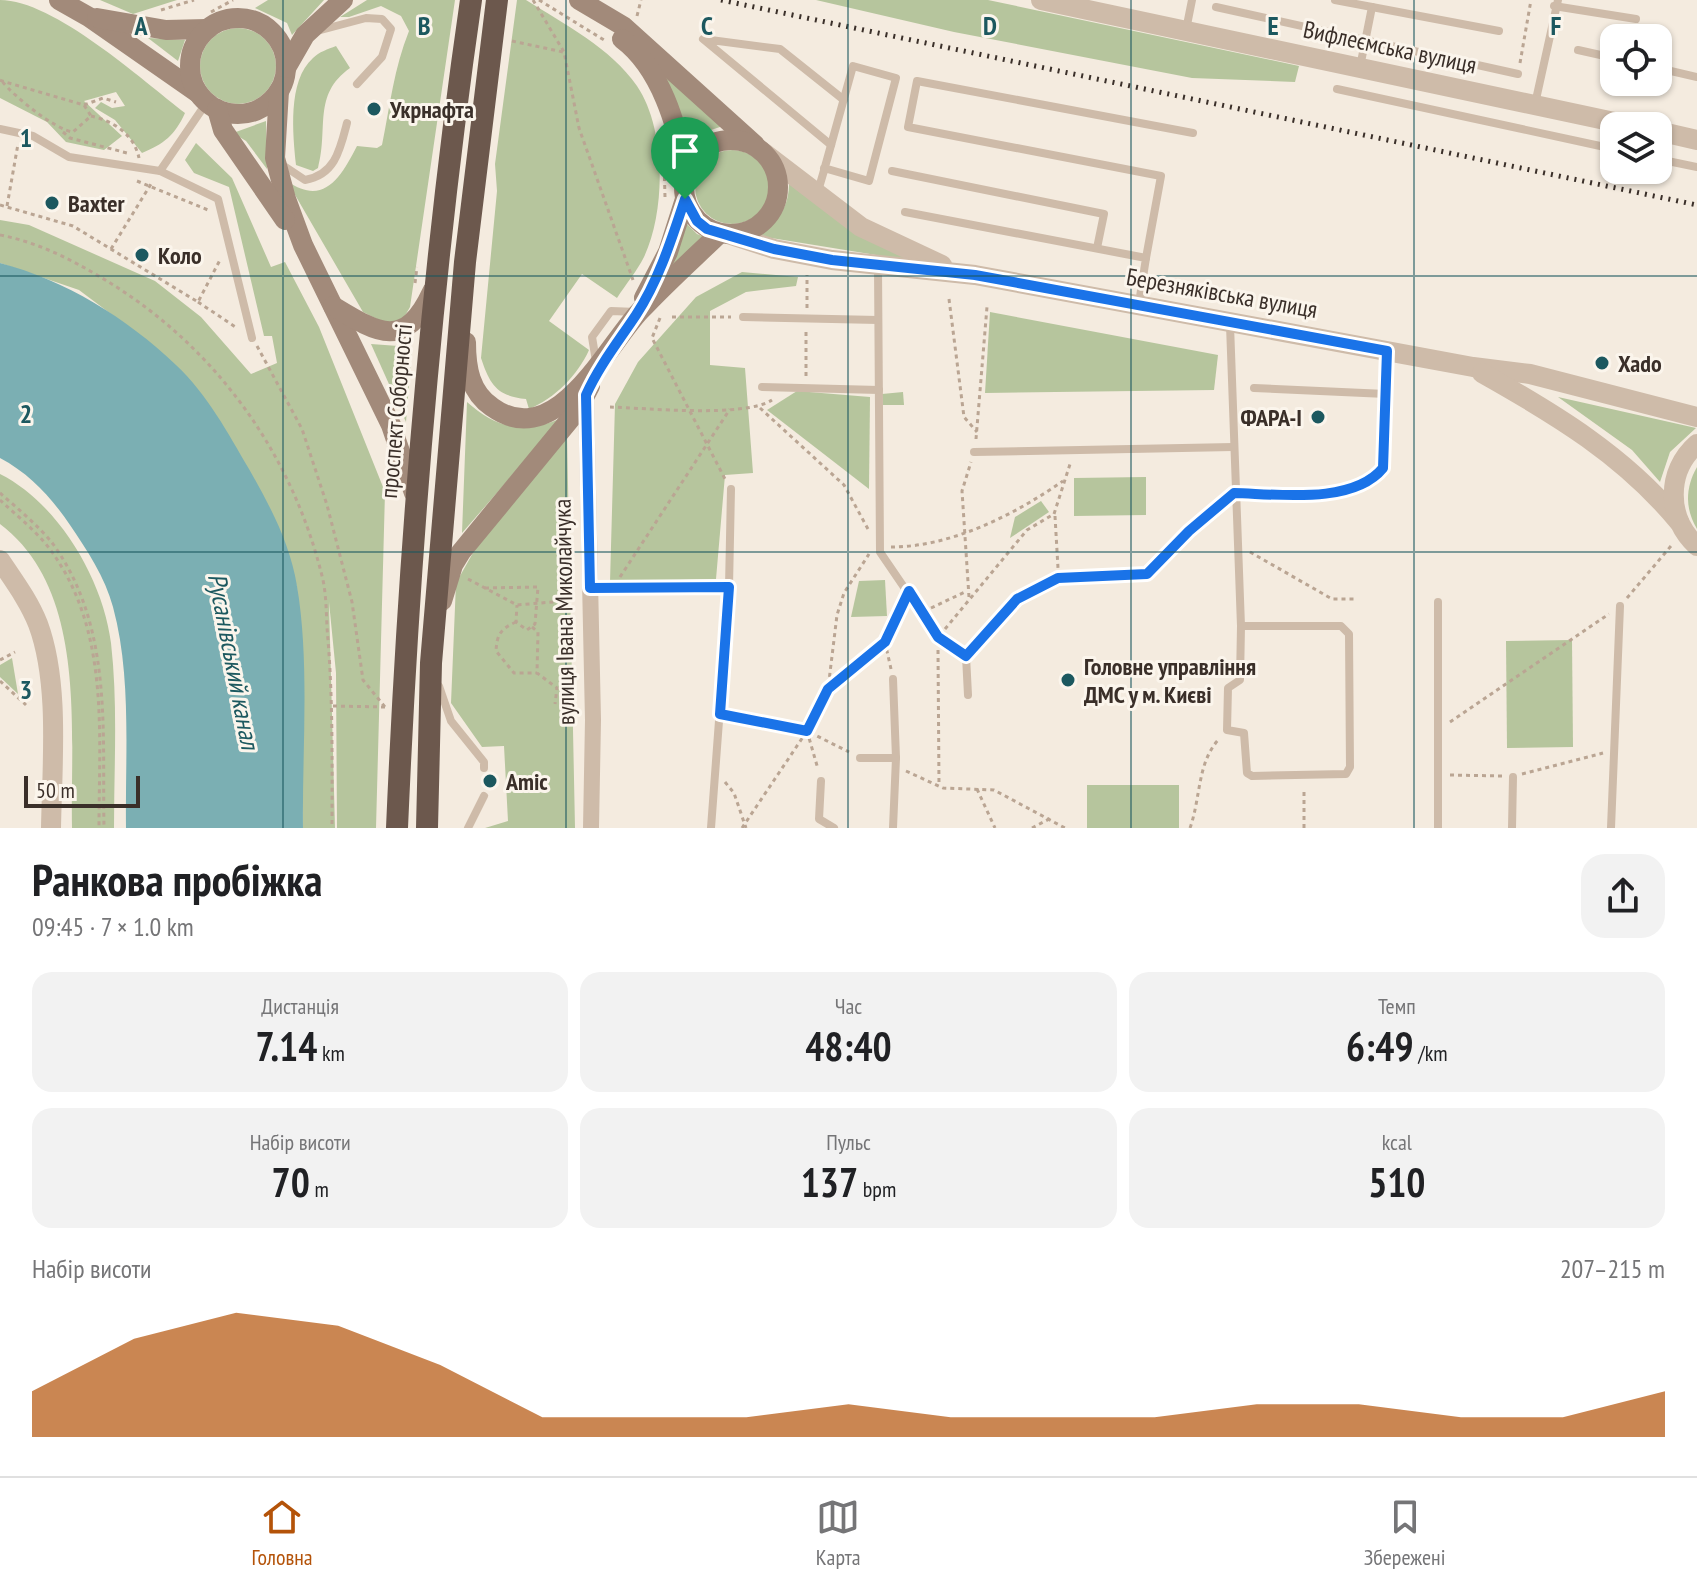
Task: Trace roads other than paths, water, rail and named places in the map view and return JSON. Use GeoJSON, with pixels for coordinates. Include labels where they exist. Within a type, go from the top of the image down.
{"type":"FeatureCollection","features":[{"type":"Feature","properties":{"kind":"highway","name":"проспект Соборності"},"geometry":{"type":"LineString","coordinates":[[397,828],[423,291],[471,0]]}},
{"type":"Feature","properties":{"kind":"highway"},"geometry":{"type":"LineString","coordinates":[[427,828],[431,663],[465,262],[497,0]]}},
{"type":"Feature","properties":{"kind":"main road"},"geometry":{"type":"LineString","coordinates":[[59,0],[89,17],[207,101],[244,113],[269,102],[279,91]]}},
{"type":"Feature","properties":{"kind":"main road"},"geometry":{"type":"LineString","coordinates":[[249,0],[214,25],[192,52],[192,80],[303,245]]}},
{"type":"Feature","properties":{"kind":"main road"},"geometry":{"type":"LineString","coordinates":[[343,0],[305,35],[286,68],[279,91],[275,158],[303,245],[391,425],[414,493]]}},
{"type":"Feature","properties":{"kind":"main road"},"geometry":{"type":"LineString","coordinates":[[561,0],[627,43],[654,77],[676,132],[686,171]]}},
{"type":"Feature","properties":{"kind":"main road"},"geometry":{"type":"LineString","coordinates":[[579,0],[623,26],[674,68],[764,153],[778,180],[772,211],[761,224],[725,234],[697,221],[675,198],[686,171],[705,147],[720,141],[735,140],[764,153]]}},
{"type":"Feature","properties":{"kind":"main road"},"geometry":{"type":"LineString","coordinates":[[89,17],[166,30],[214,25],[237,17],[266,26],[284,52],[286,68]]}},
{"type":"Feature","properties":{"kind":"main road","name":"вулиця Івана Миколайчука"},"geometry":{"type":"LineString","coordinates":[[434,632],[453,565],[586,395],[598,368],[638,312],[668,252],[675,198]]}},
{"type":"Feature","properties":{"kind":"main road","name":"вулиця Івана Миколайчука"},"geometry":{"type":"LineString","coordinates":[[638,312],[725,234]]}},
{"type":"Feature","properties":{"kind":"main road","name":"вулиця Івана Миколайчука"},"geometry":{"type":"LineString","coordinates":[[465,262],[466,361],[473,387],[494,409],[512,416],[531,417],[550,412],[598,368]]}},
{"type":"Feature","properties":{"kind":"main road"},"geometry":{"type":"LineString","coordinates":[[333,306],[364,325],[387,333],[405,331],[423,312],[423,291]]}},
{"type":"Feature","properties":{"kind":"street","name":"Вифлеємська вулиця"},"geometry":{"type":"LineString","coordinates":[[1041,0],[1600,119]]}},
{"type":"Feature","properties":{"kind":"street"},"geometry":{"type":"LineString","coordinates":[[1672,134],[1697,140]]}},
{"type":"Feature","properties":{"kind":"street","name":"Березняківська вулиця"},"geometry":{"type":"LineString","coordinates":[[764,153],[861,227],[961,273]]}},
{"type":"Feature","properties":{"kind":"street","name":"Березняківська вулиця"},"geometry":{"type":"LineString","coordinates":[[725,234],[774,249],[878,266],[961,273],[1473,367],[1530,374],[1697,417]]}},
{"type":"Feature","properties":{"kind":"street","name":"Березняківська вулиця"},"geometry":{"type":"LineString","coordinates":[[1473,367],[1590,438],[1652,491],[1696,545]]}},
{"type":"Feature","properties":{"kind":"street","name":"вулиця Івана Миколайчука"},"geometry":{"type":"LineString","coordinates":[[586,395],[591,828]]}},
{"type":"Feature","properties":{"kind":"street"},"geometry":{"type":"LineString","coordinates":[[1679,522],[1673,496],[1675,475],[1687,453],[1697,444]]}},
{"type":"Feature","properties":{"kind":"street"},"geometry":{"type":"LineString","coordinates":[[0,560],[20,589],[38,626],[46,664],[52,732],[51,828]]}},
{"type":"Feature","properties":{"kind":"lane"},"geometry":{"type":"LineString","coordinates":[[1186,30],[1192,0]]}},
{"type":"Feature","properties":{"kind":"lane"},"geometry":{"type":"LineString","coordinates":[[1335,0],[1499,31]]}},
{"type":"Feature","properties":{"kind":"lane"},"geometry":{"type":"LineString","coordinates":[[1535,105],[1554,2],[1636,19]]}},
{"type":"Feature","properties":{"kind":"lane"},"geometry":{"type":"LineString","coordinates":[[1216,7],[1518,74]]}},
{"type":"Feature","properties":{"kind":"lane"},"geometry":{"type":"LineString","coordinates":[[1360,68],[1372,7]]}},
{"type":"Feature","properties":{"kind":"lane"},"geometry":{"type":"LineString","coordinates":[[305,35],[366,18],[382,19],[391,29],[382,57],[357,84]]}},
{"type":"Feature","properties":{"kind":"lane"},"geometry":{"type":"LineString","coordinates":[[831,145],[703,39],[780,49],[844,100]]}},
{"type":"Feature","properties":{"kind":"lane"},"geometry":{"type":"LineString","coordinates":[[1578,50],[1600,55]]}},
{"type":"Feature","properties":{"kind":"lane"},"geometry":{"type":"LineString","coordinates":[[817,193],[824,168],[844,100],[853,66],[896,78],[869,181],[824,168]]}},
{"type":"Feature","properties":{"kind":"lane"},"geometry":{"type":"LineString","coordinates":[[1672,71],[1697,77]]}},
{"type":"Feature","properties":{"kind":"lane"},"geometry":{"type":"LineString","coordinates":[[1138,304],[1161,176],[908,127],[917,81],[1193,133]]}},
{"type":"Feature","properties":{"kind":"lane"},"geometry":{"type":"LineString","coordinates":[[1337,89],[1600,146]]}},
{"type":"Feature","properties":{"kind":"lane"},"geometry":{"type":"LineString","coordinates":[[160,171],[207,101]]}},
{"type":"Feature","properties":{"kind":"lane"},"geometry":{"type":"LineString","coordinates":[[275,158],[296,177],[305,180],[316,178],[327,172],[335,160],[347,123]]}},
{"type":"Feature","properties":{"kind":"lane"},"geometry":{"type":"LineString","coordinates":[[0,129],[33,136],[69,157],[160,171],[218,199],[252,338]]}},
{"type":"Feature","properties":{"kind":"lane"},"geometry":{"type":"LineString","coordinates":[[1672,162],[1697,167]]}},
{"type":"Feature","properties":{"kind":"lane"},"geometry":{"type":"LineString","coordinates":[[892,171],[1104,214],[1097,248]]}},
{"type":"Feature","properties":{"kind":"lane"},"geometry":{"type":"LineString","coordinates":[[905,212],[1146,258]]}},
{"type":"Feature","properties":{"kind":"lane"},"geometry":{"type":"LineString","coordinates":[[878,266],[880,552],[924,612],[938,637],[966,656],[968,695]]}},
{"type":"Feature","properties":{"kind":"lane"},"geometry":{"type":"LineString","coordinates":[[743,317],[878,320]]}},
{"type":"Feature","properties":{"kind":"lane"},"geometry":{"type":"LineString","coordinates":[[1230,320],[1241,626],[1240,680],[1228,688],[1227,730],[1244,733],[1245,769],[1249,775],[1342,776],[1350,767],[1349,634],[1341,626],[1241,626]]}},
{"type":"Feature","properties":{"kind":"lane"},"geometry":{"type":"LineString","coordinates":[[1058,578],[1147,574],[1189,531],[1234,493],[1332,495],[1378,474],[1385,460],[1387,351]]}},
{"type":"Feature","properties":{"kind":"lane"},"geometry":{"type":"LineString","coordinates":[[762,387],[879,390]]}},
{"type":"Feature","properties":{"kind":"lane"},"geometry":{"type":"LineString","coordinates":[[1254,388],[1386,394]]}},
{"type":"Feature","properties":{"kind":"lane"},"geometry":{"type":"LineString","coordinates":[[974,452],[1233,447]]}},
{"type":"Feature","properties":{"kind":"lane"},"geometry":{"type":"LineString","coordinates":[[711,828],[729,587],[731,489]]}},
{"type":"Feature","properties":{"kind":"lane"},"geometry":{"type":"LineString","coordinates":[[590,588],[615,585],[729,587]]}},
{"type":"Feature","properties":{"kind":"lane"},"geometry":{"type":"LineString","coordinates":[[1438,602],[1438,828]]}},
{"type":"Feature","properties":{"kind":"lane"},"geometry":{"type":"LineString","coordinates":[[1611,828],[1620,606]]}},
{"type":"Feature","properties":{"kind":"lane"},"geometry":{"type":"LineString","coordinates":[[431,663],[451,721],[484,762],[484,768]]}},
{"type":"Feature","properties":{"kind":"lane"},"geometry":{"type":"LineString","coordinates":[[893,679],[896,762],[893,828]]}},
{"type":"Feature","properties":{"kind":"lane"},"geometry":{"type":"LineString","coordinates":[[860,758],[896,762]]}},
{"type":"Feature","properties":{"kind":"lane"},"geometry":{"type":"LineString","coordinates":[[1512,828],[1513,777]]}},
{"type":"Feature","properties":{"kind":"lane"},"geometry":{"type":"LineString","coordinates":[[821,781],[819,819],[834,828]]}},
{"type":"Feature","properties":{"kind":"lane"},"geometry":{"type":"LineString","coordinates":[[468,828],[476,824],[484,796]]}},
{"type":"Feature","properties":{"kind":"water","name":"Русанівський канал"},"geometry":{"type":"Polygon","coordinates":[[[0,263],[71,290],[116,317],[157,348],[187,376],[207,401],[264,497],[290,555],[301,616],[304,676],[303,828],[126,828],[125,689],[119,634],[110,596],[89,554],[55,505],[30,479],[0,458],[0,263]]]}},
{"type":"Feature","properties":{"kind":"railway"},"geometry":{"type":"LineString","coordinates":[[721,0],[1697,205]]}},
{"type":"Feature","properties":{"kind":"place","name":"Укрнафта"},"geometry":{"type":"Point","coordinates":[374,109]}},
{"type":"Feature","properties":{"kind":"place","name":"Baxter"},"geometry":{"type":"Point","coordinates":[52,203]}},
{"type":"Feature","properties":{"kind":"place","name":"Коло"},"geometry":{"type":"Point","coordinates":[142,255]}},
{"type":"Feature","properties":{"kind":"place","name":"Xado"},"geometry":{"type":"Point","coordinates":[1602,363]}},
{"type":"Feature","properties":{"kind":"place","name":"ФАРА-І"},"geometry":{"type":"Point","coordinates":[1318,417]}},
{"type":"Feature","properties":{"kind":"place","name":"Головне управління ДМС у м. Києві"},"geometry":{"type":"Point","coordinates":[1068,680]}},
{"type":"Feature","properties":{"kind":"place","name":"Amic"},"geometry":{"type":"Point","coordinates":[490,781]}}]}
